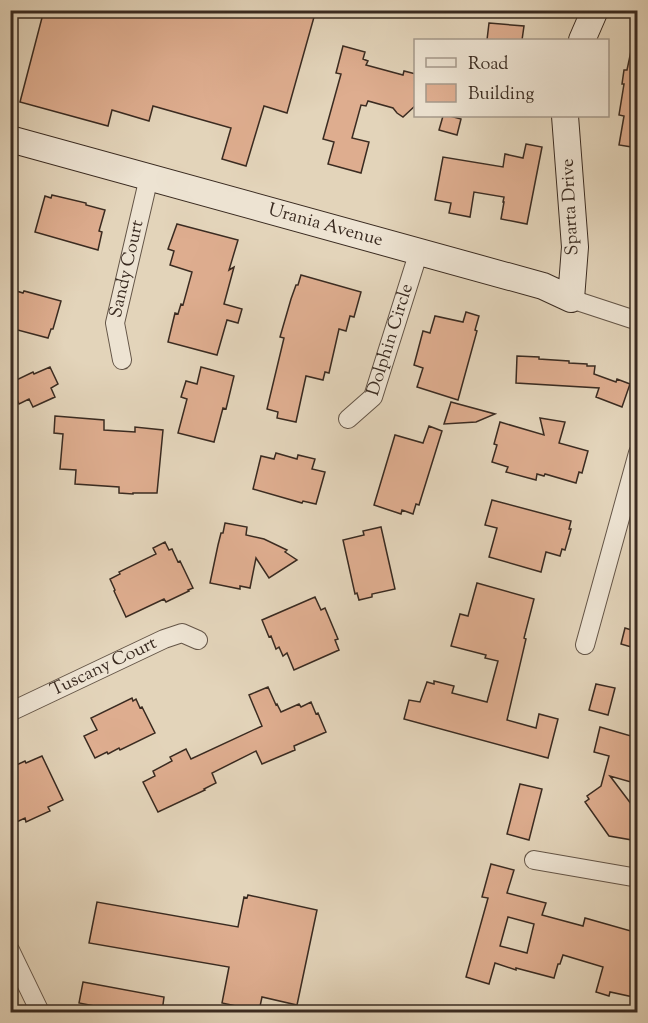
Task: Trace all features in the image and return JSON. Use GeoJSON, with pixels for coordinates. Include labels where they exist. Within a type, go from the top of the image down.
{"type":"FeatureCollection","features":[{"type":"Feature","properties":{"kind":"street"},"geometry":{"type":"LineString","coordinates":[[582,39],[595,10]]}},
{"type":"Feature","properties":{"kind":"street","name":"Sparta Drive"},"geometry":{"type":"LineString","coordinates":[[565,117],[575,247],[571,299]]}},
{"type":"Feature","properties":{"kind":"street","name":"Urania Avenue"},"geometry":{"type":"LineString","coordinates":[[10,139],[543,285],[571,299],[638,321]]}},
{"type":"Feature","properties":{"kind":"street","name":"Sandy Court"},"geometry":{"type":"LineString","coordinates":[[122,360],[115,323],[149,177]]}},
{"type":"Feature","properties":{"kind":"street","name":"Dolphin Circle"},"geometry":{"type":"LineString","coordinates":[[348,419],[373,397],[418,251]]}},
{"type":"Feature","properties":{"kind":"street"},"geometry":{"type":"LineString","coordinates":[[585,645],[638,453]]}},
{"type":"Feature","properties":{"kind":"street","name":"Tuscany Court"},"geometry":{"type":"LineString","coordinates":[[10,712],[164,639],[182,633],[198,640]]}},
{"type":"Feature","properties":{"kind":"street"},"geometry":{"type":"LineString","coordinates":[[534,860],[638,878]]}},
{"type":"Feature","properties":{"kind":"street"},"geometry":{"type":"LineString","coordinates":[[10,950],[40,1012]]}},
{"type":"Feature","properties":{"kind":"building"},"geometry":{"type":"Polygon","coordinates":[[[44,10],[316,10],[287,113],[264,106],[246,166],[222,159],[231,128],[153,106],[149,121],[112,110],[108,126],[20,102],[44,10]]]}},
{"type":"Feature","properties":{"kind":"building"},"geometry":{"type":"Polygon","coordinates":[[[489,23],[524,26],[522,39],[487,39],[489,23]]]}},
{"type":"Feature","properties":{"kind":"building"},"geometry":{"type":"Polygon","coordinates":[[[343,46],[365,52],[363,59],[368,61],[366,65],[403,75],[404,71],[414,74],[414,107],[403,117],[393,108],[368,101],[366,106],[361,105],[352,138],[369,142],[361,173],[328,164],[334,142],[323,139],[341,74],[336,73],[343,46]]]}},
{"type":"Feature","properties":{"kind":"building"},"geometry":{"type":"Polygon","coordinates":[[[631,51],[638,52],[638,148],[619,145],[624,116],[619,115],[624,84],[622,84],[631,51]]]}},
{"type":"Feature","properties":{"kind":"building"},"geometry":{"type":"Polygon","coordinates":[[[443,117],[461,119],[457,135],[439,130],[443,117]]]}},
{"type":"Feature","properties":{"kind":"building"},"geometry":{"type":"Polygon","coordinates":[[[526,144],[542,147],[527,224],[501,219],[504,197],[474,192],[470,217],[449,213],[451,203],[435,200],[443,157],[503,167],[505,154],[523,158],[526,144]]]}},
{"type":"Feature","properties":{"kind":"building"},"geometry":{"type":"Polygon","coordinates":[[[52,195],[105,210],[99,231],[102,232],[98,250],[35,232],[45,196],[51,198],[52,195]]]}},
{"type":"Feature","properties":{"kind":"building"},"geometry":{"type":"Polygon","coordinates":[[[177,224],[238,240],[229,270],[234,267],[224,304],[242,309],[238,323],[227,320],[217,355],[168,342],[175,313],[178,314],[181,304],[183,305],[192,272],[170,265],[174,251],[168,249],[177,224]]]}},
{"type":"Feature","properties":{"kind":"building"},"geometry":{"type":"Polygon","coordinates":[[[301,275],[361,292],[354,317],[350,316],[346,331],[339,329],[329,373],[325,372],[323,380],[306,376],[296,422],[277,418],[278,412],[267,409],[284,338],[280,337],[301,275]]]}},
{"type":"Feature","properties":{"kind":"building"},"geometry":{"type":"Polygon","coordinates":[[[10,289],[61,301],[48,338],[10,328],[10,289]]]}},
{"type":"Feature","properties":{"kind":"building"},"geometry":{"type":"Polygon","coordinates":[[[466,312],[479,316],[458,400],[417,387],[423,368],[414,365],[423,331],[430,333],[435,316],[463,322],[466,312]]]}},
{"type":"Feature","properties":{"kind":"building"},"geometry":{"type":"Polygon","coordinates":[[[517,356],[539,357],[539,359],[595,366],[594,374],[616,382],[617,379],[630,384],[622,407],[596,397],[599,388],[516,383],[517,356]]]}},
{"type":"Feature","properties":{"kind":"building"},"geometry":{"type":"Polygon","coordinates":[[[50,367],[58,384],[51,388],[55,397],[33,407],[29,399],[19,404],[10,383],[50,367]]]}},
{"type":"Feature","properties":{"kind":"building"},"geometry":{"type":"Polygon","coordinates":[[[201,367],[234,376],[226,409],[223,408],[214,442],[178,433],[187,399],[181,397],[186,381],[197,384],[201,367]]]}},
{"type":"Feature","properties":{"kind":"building"},"geometry":{"type":"Polygon","coordinates":[[[451,402],[495,414],[476,422],[444,424],[451,402]]]}},
{"type":"Feature","properties":{"kind":"building"},"geometry":{"type":"Polygon","coordinates":[[[55,416],[104,420],[104,430],[135,432],[135,427],[163,430],[157,493],[119,493],[119,487],[75,484],[76,470],[60,469],[63,434],[54,433],[55,416]]]}},
{"type":"Feature","properties":{"kind":"building"},"geometry":{"type":"Polygon","coordinates":[[[540,418],[565,422],[559,443],[588,451],[582,473],[579,472],[576,483],[545,474],[544,476],[537,474],[536,480],[506,472],[508,467],[492,462],[500,422],[544,435],[540,418]]]}},
{"type":"Feature","properties":{"kind":"building"},"geometry":{"type":"Polygon","coordinates":[[[429,426],[442,431],[419,505],[416,504],[413,514],[402,510],[401,514],[374,505],[395,435],[423,443],[429,426]]]}},
{"type":"Feature","properties":{"kind":"building"},"geometry":{"type":"Polygon","coordinates":[[[276,453],[297,459],[298,455],[315,459],[312,469],[325,472],[316,504],[303,501],[302,503],[253,489],[261,456],[274,459],[276,453]]]}},
{"type":"Feature","properties":{"kind":"building"},"geometry":{"type":"Polygon","coordinates":[[[492,500],[571,521],[565,550],[562,549],[560,556],[546,552],[541,572],[489,557],[497,528],[485,525],[492,500]]]}},
{"type":"Feature","properties":{"kind":"building"},"geometry":{"type":"Polygon","coordinates":[[[225,523],[247,527],[246,535],[264,539],[287,550],[285,552],[297,560],[269,578],[256,558],[250,588],[240,586],[240,589],[210,583],[225,523]]]}},
{"type":"Feature","properties":{"kind":"building"},"geometry":{"type":"Polygon","coordinates":[[[381,527],[395,589],[372,594],[372,597],[359,600],[357,593],[355,594],[343,540],[364,535],[363,531],[381,527]]]}},
{"type":"Feature","properties":{"kind":"building"},"geometry":{"type":"Polygon","coordinates":[[[165,542],[169,550],[172,549],[178,562],[180,561],[193,588],[166,602],[164,599],[126,617],[110,579],[120,574],[119,572],[156,554],[153,548],[165,542]]]}},
{"type":"Feature","properties":{"kind":"building"},"geometry":{"type":"Polygon","coordinates":[[[477,583],[534,599],[507,720],[536,728],[539,714],[558,719],[548,758],[404,719],[409,700],[420,702],[427,682],[434,684],[434,681],[454,686],[452,693],[487,702],[498,661],[485,658],[486,655],[451,646],[460,614],[468,616],[477,583]]]}},
{"type":"Feature","properties":{"kind":"building"},"geometry":{"type":"Polygon","coordinates":[[[315,597],[321,610],[325,608],[338,639],[335,640],[339,650],[294,670],[287,653],[283,656],[279,647],[276,649],[262,620],[315,597]]]}},
{"type":"Feature","properties":{"kind":"building"},"geometry":{"type":"Polygon","coordinates":[[[625,628],[638,632],[638,649],[621,644],[625,628]]]}},
{"type":"Feature","properties":{"kind":"building"},"geometry":{"type":"Polygon","coordinates":[[[596,684],[615,688],[608,715],[589,710],[596,684]]]}},
{"type":"Feature","properties":{"kind":"building"},"geometry":{"type":"Polygon","coordinates":[[[268,687],[281,712],[299,704],[301,707],[311,702],[326,732],[294,746],[295,750],[262,764],[256,751],[212,773],[216,783],[205,790],[158,812],[143,782],[155,776],[153,771],[172,761],[170,757],[186,749],[191,759],[262,726],[249,695],[268,687]]]}},
{"type":"Feature","properties":{"kind":"building"},"geometry":{"type":"Polygon","coordinates":[[[132,698],[133,701],[136,699],[140,708],[142,707],[155,733],[120,750],[119,748],[95,758],[84,736],[97,730],[91,718],[132,698]]]}},
{"type":"Feature","properties":{"kind":"building"},"geometry":{"type":"Polygon","coordinates":[[[600,727],[638,738],[634,761],[638,762],[638,784],[610,776],[638,813],[638,841],[609,836],[585,802],[589,799],[587,796],[601,786],[609,756],[594,752],[600,727]]]}},
{"type":"Feature","properties":{"kind":"building"},"geometry":{"type":"Polygon","coordinates":[[[42,756],[63,800],[48,807],[50,811],[26,822],[25,818],[10,825],[10,768],[42,756]]]}},
{"type":"Feature","properties":{"kind":"building"},"geometry":{"type":"Polygon","coordinates":[[[520,784],[542,789],[529,840],[507,834],[520,784]]]}},
{"type":"Feature","properties":{"kind":"building"},"geometry":{"type":"Polygon","coordinates":[[[491,864],[514,870],[507,893],[546,903],[542,915],[583,926],[585,918],[638,933],[638,998],[610,992],[609,996],[596,992],[603,967],[563,955],[554,978],[495,963],[489,984],[466,977],[488,898],[482,897],[491,864]],[[508,917],[500,946],[527,953],[534,924],[508,917]]]}},
{"type":"Feature","properties":{"kind":"building"},"geometry":{"type":"Polygon","coordinates":[[[248,895],[317,910],[297,1005],[262,997],[259,1011],[222,1003],[229,967],[89,943],[97,902],[238,927],[244,897],[247,898],[248,895]]]}},
{"type":"Feature","properties":{"kind":"building"},"geometry":{"type":"Polygon","coordinates":[[[83,982],[164,997],[162,1012],[116,1012],[95,1009],[95,1006],[79,1003],[83,982]]]}}]}
